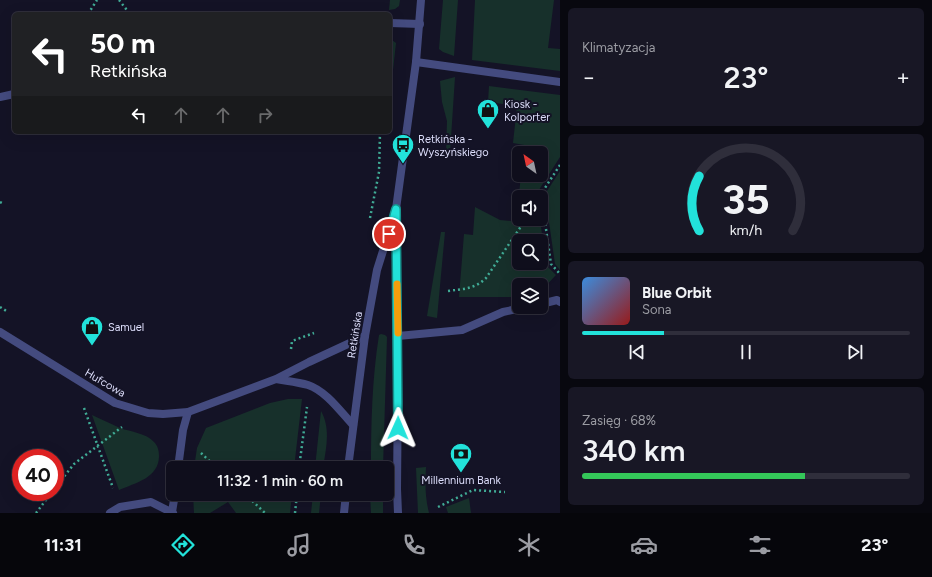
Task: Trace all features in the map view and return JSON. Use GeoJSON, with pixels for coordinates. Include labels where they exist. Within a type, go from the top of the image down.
{"type":"FeatureCollection","features":[{"type":"Feature","properties":{"kind":"street","name":"Retkińska"},"geometry":{"type":"LineString","coordinates":[[398,513],[396,209],[416,62],[421,0]]}},
{"type":"Feature","properties":{"kind":"street"},"geometry":{"type":"LineString","coordinates":[[392,23],[420,24]]}},
{"type":"Feature","properties":{"kind":"street"},"geometry":{"type":"LineString","coordinates":[[416,62],[560,82]]}},
{"type":"Feature","properties":{"kind":"street"},"geometry":{"type":"LineString","coordinates":[[0,97],[12,94]]}},
{"type":"Feature","properties":{"kind":"street","name":"Retkińska"},"geometry":{"type":"LineString","coordinates":[[349,461],[365,336],[377,270],[396,209]]}},
{"type":"Feature","properties":{"kind":"street"},"geometry":{"type":"LineString","coordinates":[[548,302],[557,300],[560,302]]}},
{"type":"Feature","properties":{"kind":"street"},"geometry":{"type":"LineString","coordinates":[[398,336],[462,330],[503,312],[512,310]]}},
{"type":"Feature","properties":{"kind":"street","name":"Hufcowa"},"geometry":{"type":"LineString","coordinates":[[0,332],[114,403],[148,413],[163,414],[188,412],[276,379],[308,362],[365,336]]}},
{"type":"Feature","properties":{"kind":"street"},"geometry":{"type":"LineString","coordinates":[[276,379],[309,386],[322,393],[336,405],[353,425]]}},
{"type":"Feature","properties":{"kind":"street"},"geometry":{"type":"LineString","coordinates":[[179,461],[188,412]]}},
{"type":"Feature","properties":{"kind":"street"},"geometry":{"type":"LineString","coordinates":[[110,513],[120,507],[151,502],[172,513],[174,501]]}},
{"type":"Feature","properties":{"kind":"street"},"geometry":{"type":"LineString","coordinates":[[344,513],[345,501]]}},
{"type":"Feature","properties":{"kind":"path"},"geometry":{"type":"LineString","coordinates":[[89,12],[97,0]]}},
{"type":"Feature","properties":{"kind":"path"},"geometry":{"type":"LineString","coordinates":[[119,0],[128,12]]}},
{"type":"Feature","properties":{"kind":"path"},"geometry":{"type":"LineString","coordinates":[[370,222],[379,172],[380,134]]}},
{"type":"Feature","properties":{"kind":"path"},"geometry":{"type":"LineString","coordinates":[[544,190],[560,165]]}},
{"type":"Feature","properties":{"kind":"path"},"geometry":{"type":"LineString","coordinates":[[448,291],[471,289],[481,283],[521,226]]}},
{"type":"Feature","properties":{"kind":"path"},"geometry":{"type":"LineString","coordinates":[[545,226],[551,264],[560,274]]}},
{"type":"Feature","properties":{"kind":"path"},"geometry":{"type":"LineString","coordinates":[[0,307],[13,315]]}},
{"type":"Feature","properties":{"kind":"path"},"geometry":{"type":"LineString","coordinates":[[290,352],[292,341],[314,333]]}},
{"type":"Feature","properties":{"kind":"path"},"geometry":{"type":"LineString","coordinates":[[300,461],[309,386]]}},
{"type":"Feature","properties":{"kind":"path"},"geometry":{"type":"LineString","coordinates":[[80,404],[84,408],[120,507]]}},
{"type":"Feature","properties":{"kind":"path"},"geometry":{"type":"LineString","coordinates":[[64,477],[74,464],[125,424]]}},
{"type":"Feature","properties":{"kind":"path"},"geometry":{"type":"LineString","coordinates":[[438,507],[473,490],[506,492]]}},
{"type":"Feature","properties":{"kind":"path"},"geometry":{"type":"LineString","coordinates":[[36,513],[45,501]]}},
{"type":"Feature","properties":{"kind":"path"},"geometry":{"type":"LineString","coordinates":[[252,501],[265,513]]}},
{"type":"Feature","properties":{"kind":"path"},"geometry":{"type":"LineString","coordinates":[[295,513],[296,501]]}},
{"type":"Feature","properties":{"kind":"green space"},"geometry":{"type":"Polygon","coordinates":[[[390,0],[400,0],[399,6],[395,9],[389,10],[390,0]]]}},
{"type":"Feature","properties":{"kind":"green space"},"geometry":{"type":"Polygon","coordinates":[[[443,0],[458,0],[454,56],[439,49],[443,0]]]}},
{"type":"Feature","properties":{"kind":"green space"},"geometry":{"type":"Polygon","coordinates":[[[475,0],[554,0],[548,48],[560,49],[560,71],[472,60],[475,0]]]}},
{"type":"Feature","properties":{"kind":"green space"},"geometry":{"type":"Polygon","coordinates":[[[392,40],[396,43],[392,79],[392,40]]]}},
{"type":"Feature","properties":{"kind":"green space"},"geometry":{"type":"Polygon","coordinates":[[[455,77],[450,153],[446,153],[447,121],[442,102],[440,81],[455,77]]]}},
{"type":"Feature","properties":{"kind":"green space"},"geometry":{"type":"Polygon","coordinates":[[[489,86],[560,95],[560,157],[548,176],[548,146],[524,146],[513,143],[517,106],[488,102],[489,86]]]}},
{"type":"Feature","properties":{"kind":"green space"},"geometry":{"type":"Polygon","coordinates":[[[560,171],[560,270],[555,264],[548,215],[548,190],[560,171]]]}},
{"type":"Feature","properties":{"kind":"green space"},"geometry":{"type":"Polygon","coordinates":[[[520,182],[544,182],[539,190],[519,190],[520,182]]]}},
{"type":"Feature","properties":{"kind":"green space"},"geometry":{"type":"Polygon","coordinates":[[[512,203],[512,226],[541,226],[542,234],[512,234],[512,270],[548,270],[548,267],[556,275],[548,284],[548,278],[512,278],[512,297],[459,297],[464,234],[473,235],[475,207],[500,220],[511,221],[512,203]]]}},
{"type":"Feature","properties":{"kind":"green space"},"geometry":{"type":"Polygon","coordinates":[[[441,232],[445,232],[437,318],[427,316],[441,232]]]}},
{"type":"Feature","properties":{"kind":"green space"},"geometry":{"type":"Polygon","coordinates":[[[379,335],[385,335],[387,337],[383,461],[371,461],[373,385],[379,335]]]}},
{"type":"Feature","properties":{"kind":"green space"},"geometry":{"type":"Polygon","coordinates":[[[288,399],[302,399],[295,461],[195,461],[197,448],[206,428],[270,403],[288,399]]]}},
{"type":"Feature","properties":{"kind":"green space"},"geometry":{"type":"Polygon","coordinates":[[[321,411],[326,425],[327,439],[324,461],[316,461],[321,411]]]}},
{"type":"Feature","properties":{"kind":"green space"},"geometry":{"type":"Polygon","coordinates":[[[92,415],[120,428],[143,435],[154,442],[158,449],[159,456],[158,463],[151,475],[139,482],[119,490],[92,415]]]}},
{"type":"Feature","properties":{"kind":"green space"},"geometry":{"type":"Polygon","coordinates":[[[426,467],[425,479],[429,513],[418,513],[416,468],[426,467]]]}},
{"type":"Feature","properties":{"kind":"green space"},"geometry":{"type":"Polygon","coordinates":[[[469,498],[471,513],[448,513],[446,507],[469,498]]]}},
{"type":"Feature","properties":{"kind":"green space"},"geometry":{"type":"Polygon","coordinates":[[[193,501],[291,501],[290,513],[236,513],[228,502],[210,513],[194,513],[193,501]]]}},
{"type":"Feature","properties":{"kind":"green space"},"geometry":{"type":"Polygon","coordinates":[[[312,501],[320,501],[319,513],[311,513],[312,501]]]}},
{"type":"Feature","properties":{"kind":"green space"},"geometry":{"type":"Polygon","coordinates":[[[370,501],[383,501],[383,513],[371,513],[370,501]]]}},
{"type":"Feature","properties":{"kind":"slow traffic"},"geometry":{"type":"LineString","coordinates":[[397,284],[398,333]]}},
{"type":"Feature","properties":{"kind":"place","name":"Kiosk - Kolporter"},"geometry":{"type":"Point","coordinates":[488,130]}},
{"type":"Feature","properties":{"kind":"place","name":"Retkińska - Wyszyńskiego"},"geometry":{"type":"Point","coordinates":[403,164]}},
{"type":"Feature","properties":{"kind":"place","name":"Samuel"},"geometry":{"type":"Point","coordinates":[92,346]}},
{"type":"Feature","properties":{"kind":"place","name":"Millennium Bank"},"geometry":{"type":"Point","coordinates":[461,474]}},
{"type":"Feature","properties":{"kind":"route"},"geometry":{"type":"LineString","coordinates":[[389,234],[396,209],[398,428]]}}]}
